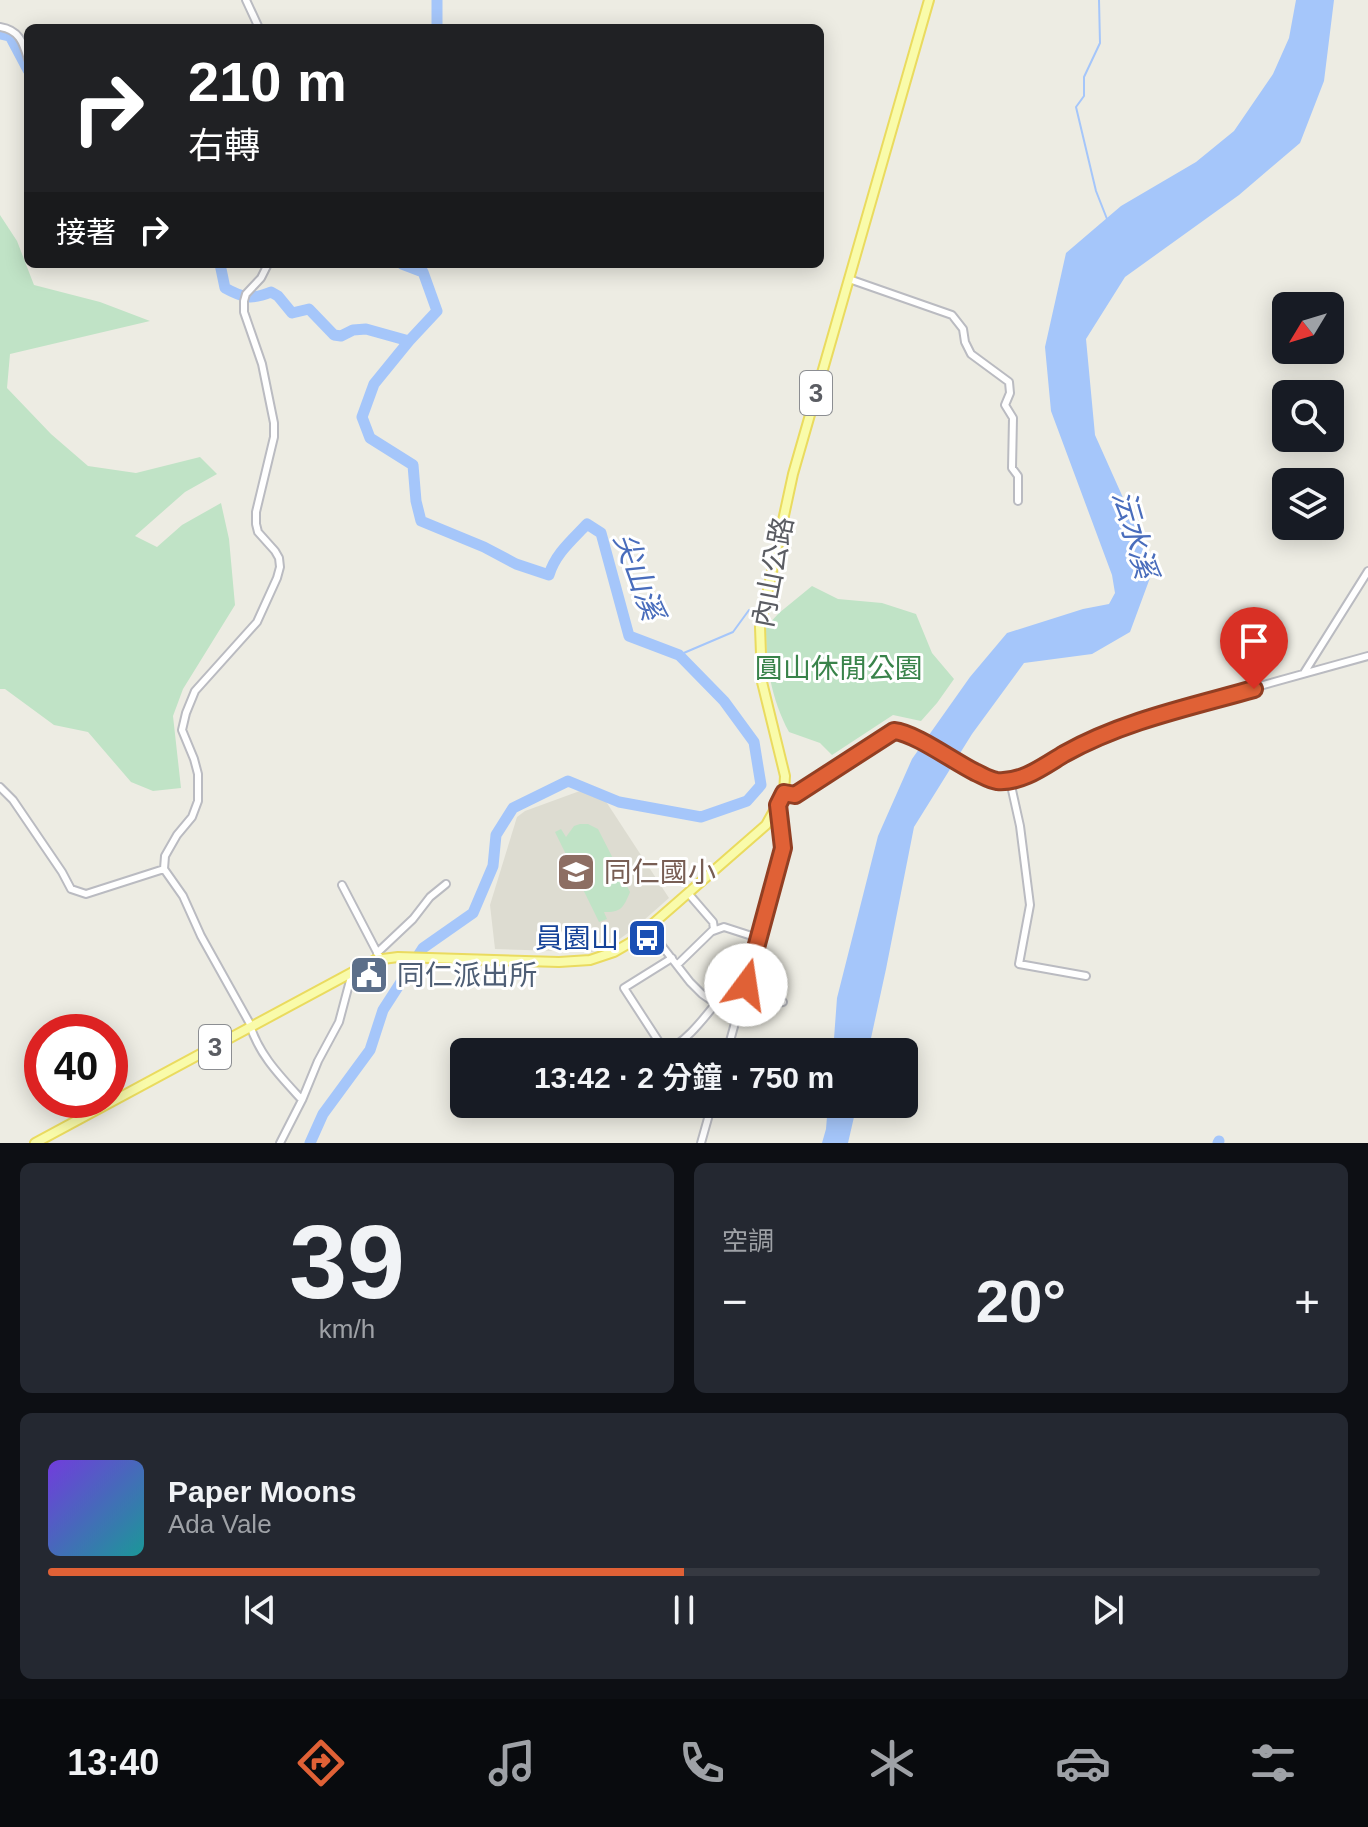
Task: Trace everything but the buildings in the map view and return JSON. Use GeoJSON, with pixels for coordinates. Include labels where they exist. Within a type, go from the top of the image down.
{"type":"FeatureCollection","features":[{"type":"Feature","properties":{"kind":"main road","name":"內山公路"},"geometry":{"type":"LineString","coordinates":[[784,793],[785,776],[762,682],[760,627],[793,474],[929,0]]}},
{"type":"Feature","properties":{"kind":"main road","name":"3"},"geometry":{"type":"LineString","coordinates":[[35,1143],[379,956],[559,962],[590,960],[614,952],[633,941],[766,825],[784,793]]}},
{"type":"Feature","properties":{"kind":"street"},"geometry":{"type":"LineString","coordinates":[[246,0],[257,24]]}},
{"type":"Feature","properties":{"kind":"street"},"geometry":{"type":"LineString","coordinates":[[0,27],[8,28],[24,42]]}},
{"type":"Feature","properties":{"kind":"street"},"geometry":{"type":"LineString","coordinates":[[266,268],[245,297],[244,312],[262,364],[274,423],[274,437],[256,512],[256,524],[263,539],[279,558],[280,567],[257,622],[195,691],[186,713],[182,730],[198,774],[198,801],[192,817],[165,856],[164,869],[183,896],[264,1058],[302,1100]]}},
{"type":"Feature","properties":{"kind":"street"},"geometry":{"type":"LineString","coordinates":[[849,279],[952,315],[963,329],[971,354],[1009,382],[1010,393],[1005,405],[1013,418],[1012,468],[1018,476],[1018,501]]}},
{"type":"Feature","properties":{"kind":"street"},"geometry":{"type":"LineString","coordinates":[[1304,675],[1368,571]]}},
{"type":"Feature","properties":{"kind":"street"},"geometry":{"type":"LineString","coordinates":[[784,793],[795,795],[894,731],[907,734],[993,781],[1010,781],[1027,775],[1082,744],[1166,712],[1368,656]]}},
{"type":"Feature","properties":{"kind":"street"},"geometry":{"type":"LineString","coordinates":[[1010,781],[1020,826],[1030,905],[1019,964],[1086,976]]}},
{"type":"Feature","properties":{"kind":"street"},"geometry":{"type":"LineString","coordinates":[[0,787],[13,800],[71,889],[86,894],[164,869]]}},
{"type":"Feature","properties":{"kind":"street"},"geometry":{"type":"LineString","coordinates":[[731,1038],[783,848],[778,805]]}},
{"type":"Feature","properties":{"kind":"street"},"geometry":{"type":"LineString","coordinates":[[342,885],[379,956],[430,897],[446,884]]}},
{"type":"Feature","properties":{"kind":"street"},"geometry":{"type":"LineString","coordinates":[[688,893],[713,922],[713,931]]}},
{"type":"Feature","properties":{"kind":"street"},"geometry":{"type":"LineString","coordinates":[[717,1002],[700,1023],[672,1048],[665,1050],[624,988],[674,962],[713,931],[724,927],[758,938]]}},
{"type":"Feature","properties":{"kind":"street"},"geometry":{"type":"LineString","coordinates":[[648,928],[702,994],[740,1009],[783,1002]]}},
{"type":"Feature","properties":{"kind":"street"},"geometry":{"type":"LineString","coordinates":[[280,1143],[339,1022],[352,973]]}},
{"type":"Feature","properties":{"kind":"street"},"geometry":{"type":"LineString","coordinates":[[701,1143],[708,1118]]}},
{"type":"Feature","properties":{"kind":"shaded area","name":"同仁國小"},"geometry":{"type":"Polygon","coordinates":[[[588,788],[605,800],[669,898],[614,943],[592,952],[495,949],[490,905],[517,817],[525,811],[588,788]]]}},
{"type":"Feature","properties":{"kind":"green space"},"geometry":{"type":"Polygon","coordinates":[[[0,215],[17,241],[24,268],[27,268],[34,285],[100,302],[150,321],[10,354],[7,388],[51,434],[88,466],[136,473],[200,457],[217,474],[185,492],[135,536],[157,547],[182,525],[221,503],[229,539],[235,605],[183,689],[173,716],[181,788],[153,791],[131,782],[88,732],[54,725],[5,689],[0,689],[0,215]]]}},
{"type":"Feature","properties":{"kind":"green space","name":"圓山休閒公園"},"geometry":{"type":"Polygon","coordinates":[[[812,586],[838,599],[882,603],[916,614],[932,653],[954,679],[921,721],[893,715],[832,755],[820,743],[789,732],[771,681],[766,627],[812,586]]]}},
{"type":"Feature","properties":{"kind":"green space"},"geometry":{"type":"Polygon","coordinates":[[[580,824],[598,829],[630,892],[622,908],[604,912],[607,919],[599,922],[555,832],[561,829],[566,837],[574,826],[580,824]]]}},
{"type":"Feature","properties":{"kind":"water","name":"沄水溪"},"geometry":{"type":"Polygon","coordinates":[[[1296,0],[1334,0],[1324,81],[1300,143],[1239,195],[1125,277],[1086,339],[1095,435],[1154,567],[1130,632],[1092,654],[1024,663],[972,734],[914,827],[871,1038],[834,1038],[837,998],[878,836],[912,759],[970,677],[1007,633],[1109,604],[1115,593],[1112,575],[1051,411],[1045,347],[1066,253],[1121,206],[1196,162],[1234,131],[1273,74],[1289,38],[1296,0]]]}},
{"type":"Feature","properties":{"kind":"water"},"geometry":{"type":"Polygon","coordinates":[[[827,1118],[854,1118],[848,1143],[822,1143],[827,1118]]]}},
{"type":"Feature","properties":{"kind":"waterway","name":"尖山溪"},"geometry":{"type":"LineString","coordinates":[[437,0],[437,24]]}},
{"type":"Feature","properties":{"kind":"waterway"},"geometry":{"type":"LineString","coordinates":[[1099,0],[1100,43],[1084,77],[1084,96],[1076,107],[1096,191],[1107,219]]}},
{"type":"Feature","properties":{"kind":"waterway"},"geometry":{"type":"LineString","coordinates":[[0,34],[10,36],[24,62]]}},
{"type":"Feature","properties":{"kind":"waterway"},"geometry":{"type":"LineString","coordinates":[[221,268],[225,288],[248,297],[271,292],[292,313],[309,309],[334,335],[366,329],[409,341]]}},
{"type":"Feature","properties":{"kind":"waterway","name":"尖山溪"},"geometry":{"type":"LineString","coordinates":[[310,1143],[323,1114],[370,1050],[383,1010],[423,948],[473,913],[493,866],[496,835],[513,808],[568,781],[619,802],[701,817],[747,801],[761,785],[754,742],[724,701],[679,655],[629,636],[601,533],[587,524],[560,554],[549,575],[516,564],[421,521],[413,465],[370,438],[362,417],[374,384],[437,311],[423,272],[412,268]]}},
{"type":"Feature","properties":{"kind":"waterway"},"geometry":{"type":"LineString","coordinates":[[679,655],[733,632],[749,610]]}},
{"type":"Feature","properties":{"kind":"place","name":"同仁國小"},"geometry":{"type":"Point","coordinates":[576,872]}},
{"type":"Feature","properties":{"kind":"place","name":"員園山"},"geometry":{"type":"Point","coordinates":[647,938]}},
{"type":"Feature","properties":{"kind":"place","name":"同仁派出所"},"geometry":{"type":"Point","coordinates":[369,975]}},
{"type":"Feature","properties":{"kind":"route"},"geometry":{"type":"LineString","coordinates":[[746,985],[783,848],[778,805],[784,793],[795,795],[894,731],[907,734],[993,781],[1010,781],[1027,775],[1082,744],[1166,712],[1254,689]]}}]}
